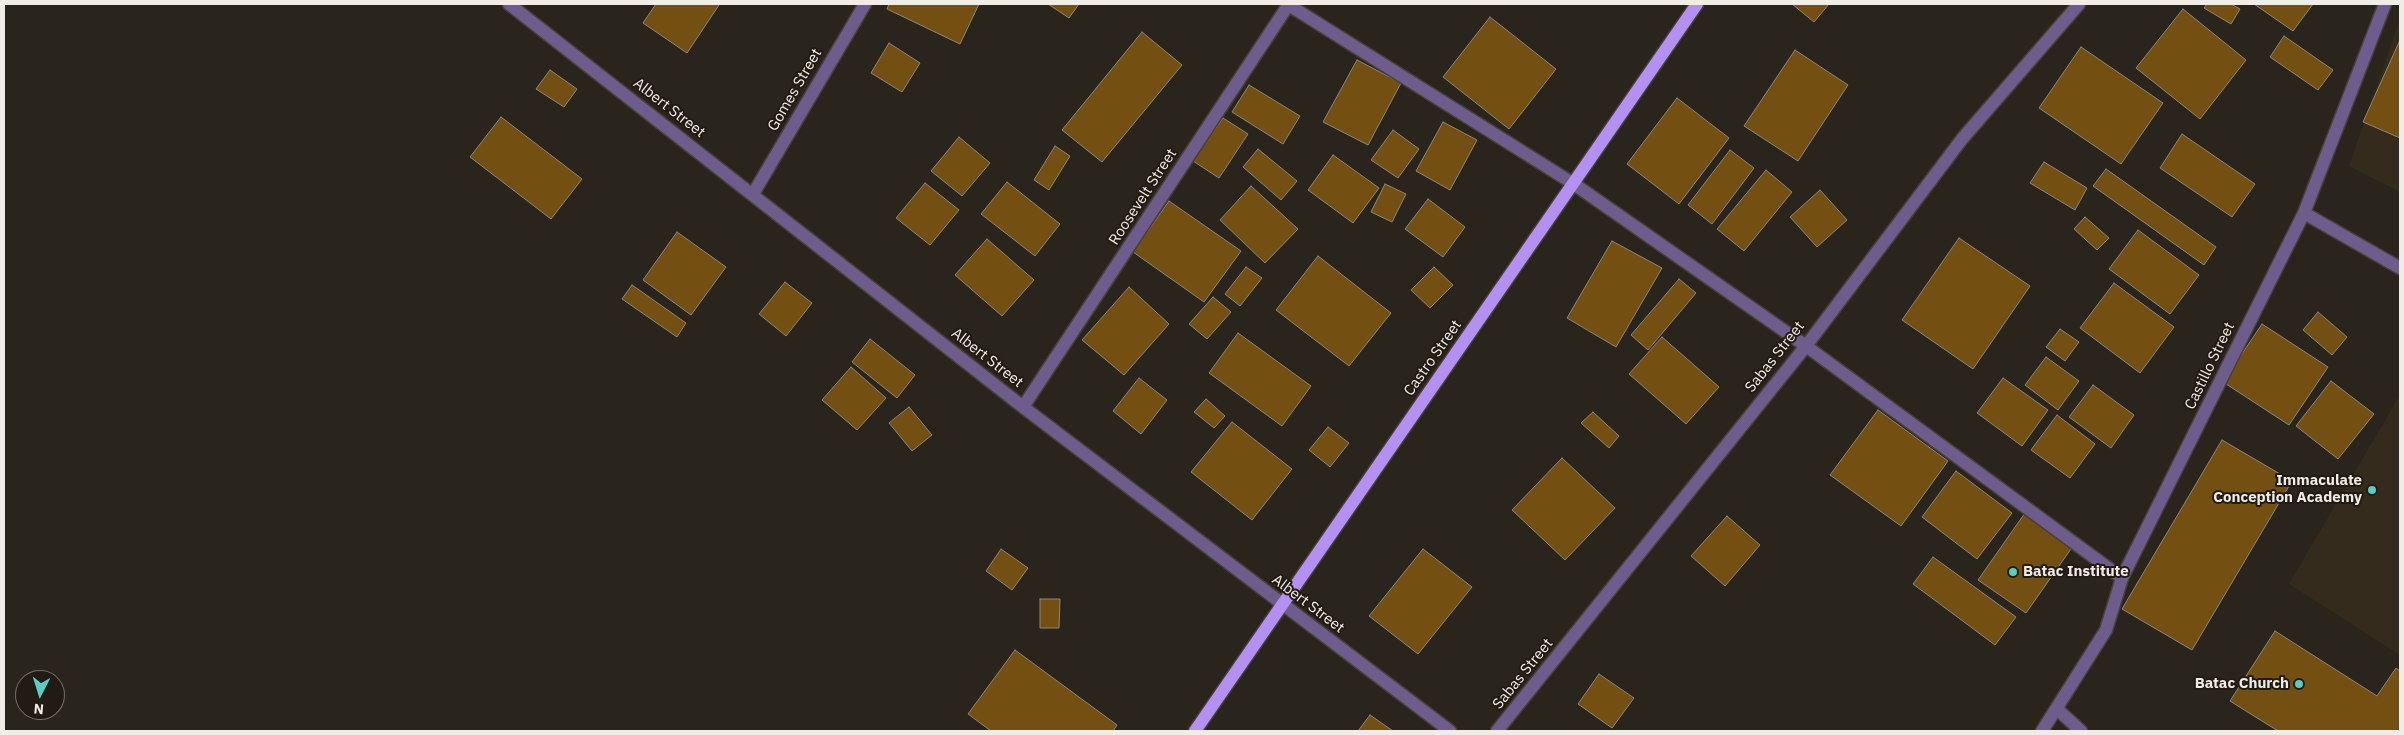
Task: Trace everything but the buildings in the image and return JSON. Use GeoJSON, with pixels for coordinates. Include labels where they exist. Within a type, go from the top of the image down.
{"type":"FeatureCollection","features":[{"type":"Feature","properties":{"kind":"main road","name":"Castro Street"},"geometry":{"type":"LineString","coordinates":[[1195,731],[1698,4]]}},
{"type":"Feature","properties":{"kind":"street","name":"Albert Street"},"geometry":{"type":"LineString","coordinates":[[509,4],[1023,407],[1450,731]]}},
{"type":"Feature","properties":{"kind":"street","name":"Gomes Street"},"geometry":{"type":"LineString","coordinates":[[753,194],[865,4]]}},
{"type":"Feature","properties":{"kind":"street"},"geometry":{"type":"LineString","coordinates":[[1288,4],[1574,184],[1806,346],[2122,578]]}},
{"type":"Feature","properties":{"kind":"street","name":"Roosevelt Street"},"geometry":{"type":"LineString","coordinates":[[1023,407],[1288,4]]}},
{"type":"Feature","properties":{"kind":"street","name":"Sabas Street"},"geometry":{"type":"LineString","coordinates":[[1497,731],[1806,346],[1962,139],[2079,4]]}},
{"type":"Feature","properties":{"kind":"street","name":"Castillo Street"},"geometry":{"type":"LineString","coordinates":[[2042,731],[2106,630],[2122,578],[2304,213],[2385,4]]}},
{"type":"Feature","properties":{"kind":"street"},"geometry":{"type":"LineString","coordinates":[[2304,213],[2400,268]]}},
{"type":"Feature","properties":{"kind":"street"},"geometry":{"type":"LineString","coordinates":[[2057,709],[2081,731]]}},
{"type":"Feature","properties":{"kind":"shaded area"},"geometry":{"type":"Polygon","coordinates":[[[2400,19],[2400,192],[2349,166],[2400,19]]]}},
{"type":"Feature","properties":{"kind":"shaded area","name":"Immaculate Conception Academy"},"geometry":{"type":"Polygon","coordinates":[[[2400,395],[2400,655],[2289,584],[2400,395]]]}},
{"type":"Feature","properties":{"kind":"place","name":"Immaculate Conception Academy"},"geometry":{"type":"Point","coordinates":[2372,490]}},
{"type":"Feature","properties":{"kind":"place","name":"Batac Institute"},"geometry":{"type":"Point","coordinates":[2013,572]}},
{"type":"Feature","properties":{"kind":"place","name":"Batac Church"},"geometry":{"type":"Point","coordinates":[2299,684]}}]}
